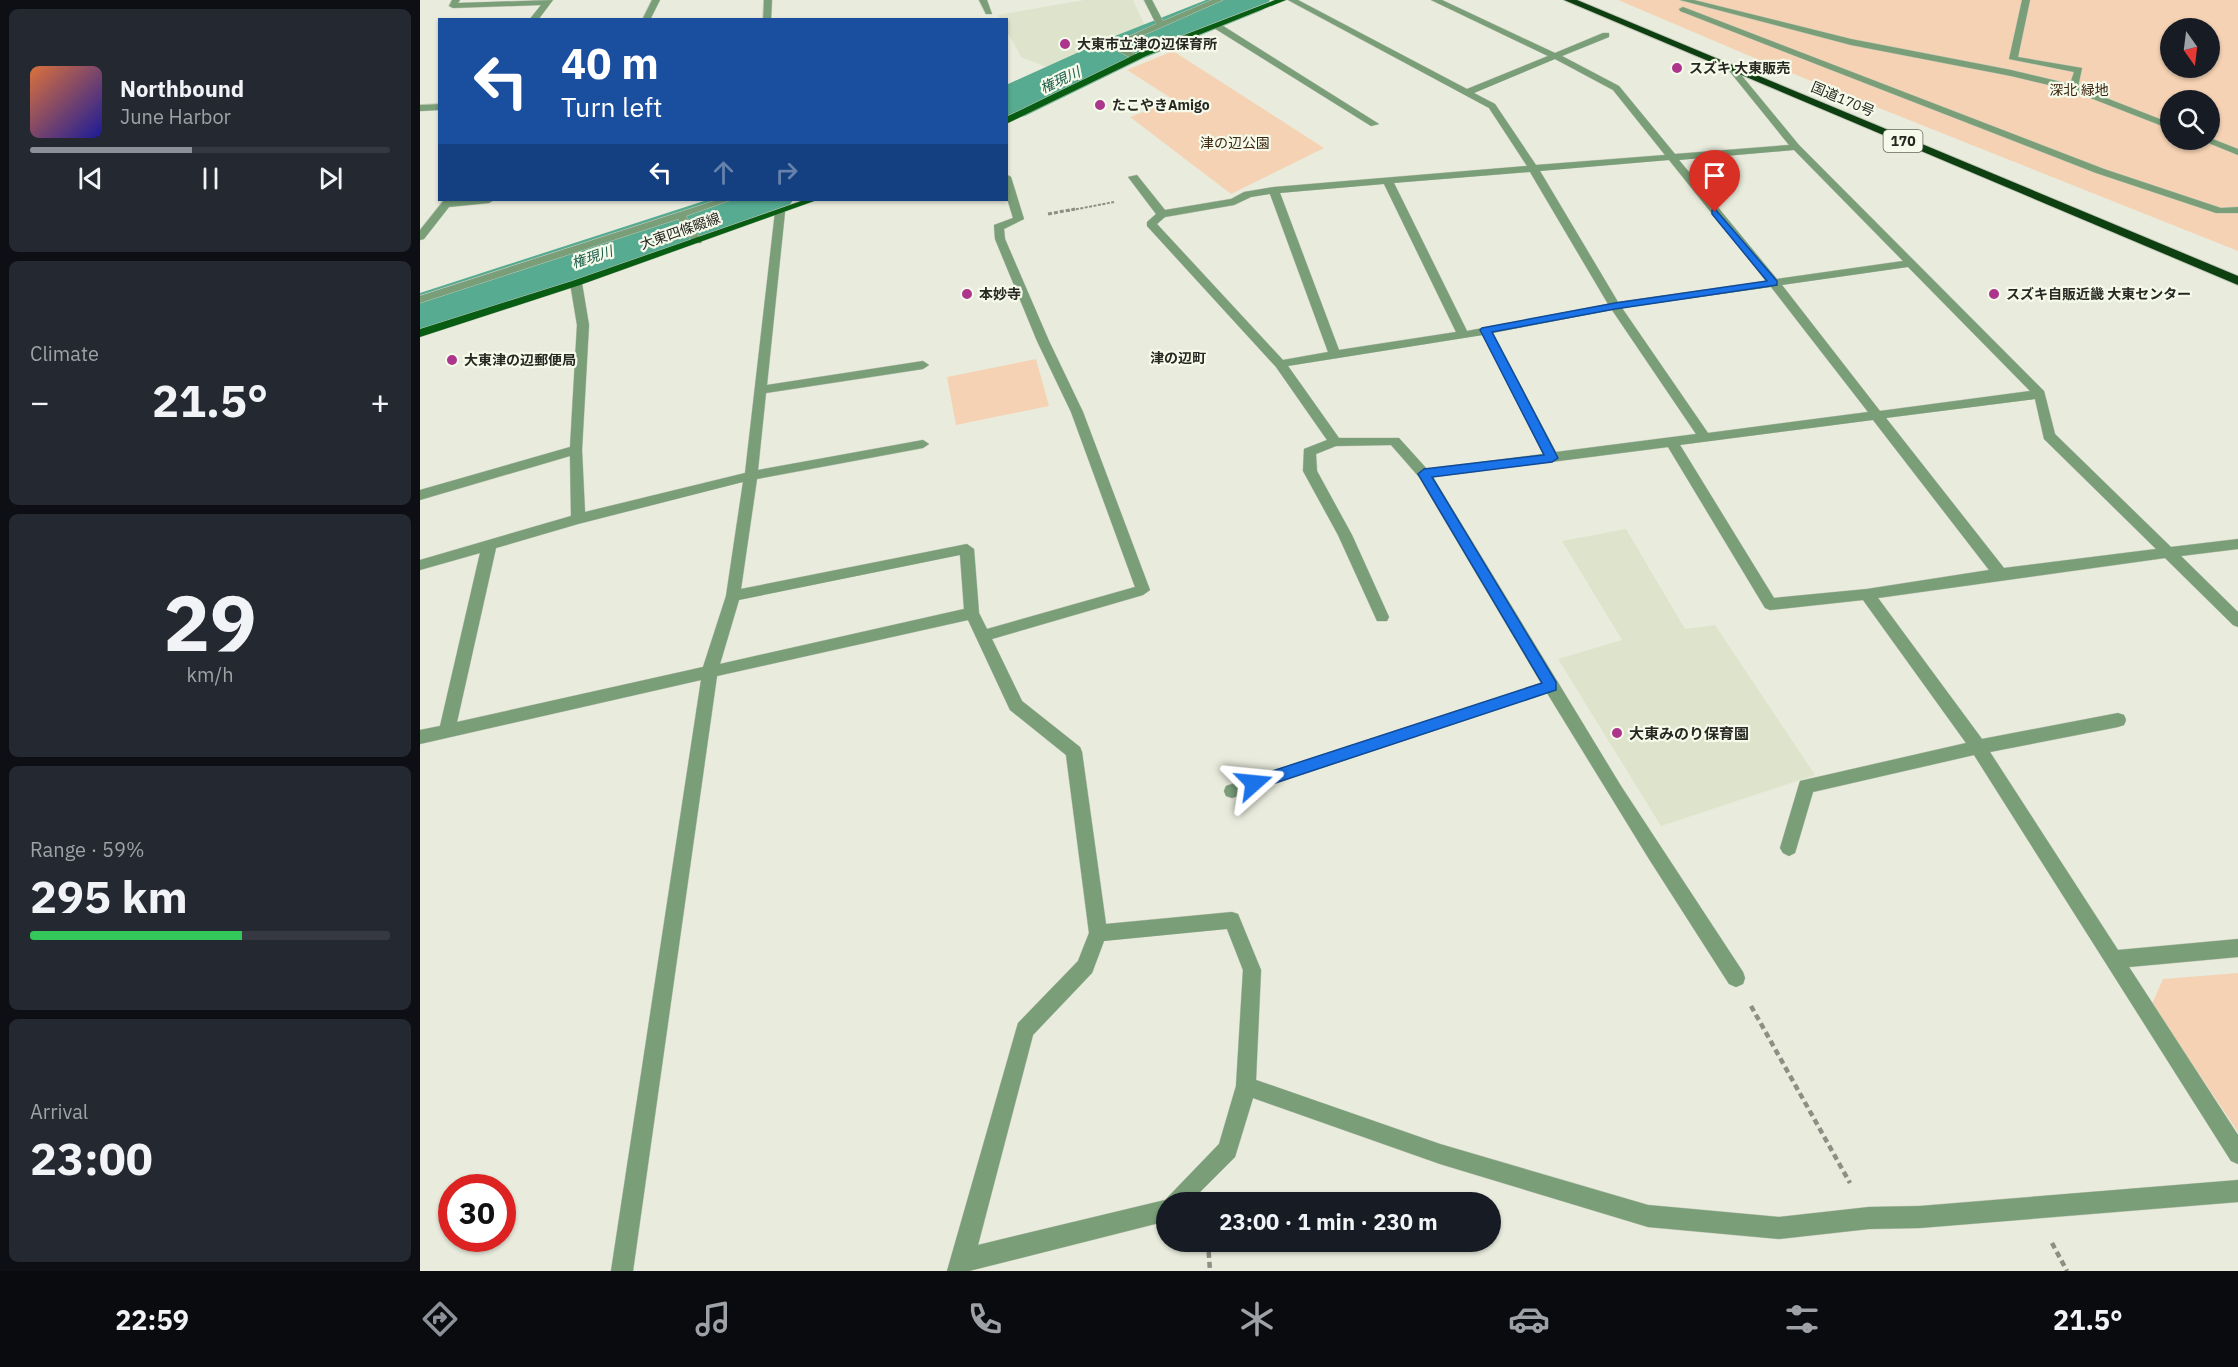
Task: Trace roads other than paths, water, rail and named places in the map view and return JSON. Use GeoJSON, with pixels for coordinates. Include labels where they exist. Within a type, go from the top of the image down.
{"type":"FeatureCollection","features":[{"type":"Feature","properties":{"kind":"highway","name":"国道170号"},"geometry":{"type":"LineString","coordinates":[[1569,0],[2238,281]]}},
{"type":"Feature","properties":{"kind":"main road"},"geometry":{"type":"LineString","coordinates":[[1008,120],[1135,57],[1282,0]]}},
{"type":"Feature","properties":{"kind":"main road","name":"大東四條畷線"},"geometry":{"type":"LineString","coordinates":[[420,333],[576,283],[809,201]]}},
{"type":"Feature","properties":{"kind":"street"},"geometry":{"type":"LineString","coordinates":[[456,0],[453,6],[548,1]]}},
{"type":"Feature","properties":{"kind":"street"},"geometry":{"type":"LineString","coordinates":[[647,18],[656,0]]}},
{"type":"Feature","properties":{"kind":"street"},"geometry":{"type":"LineString","coordinates":[[767,18],[768,0]]}},
{"type":"Feature","properties":{"kind":"street"},"geometry":{"type":"LineString","coordinates":[[983,0],[989,12]]}},
{"type":"Feature","properties":{"kind":"street"},"geometry":{"type":"LineString","coordinates":[[1148,0],[1160,24]]}},
{"type":"Feature","properties":{"kind":"street"},"geometry":{"type":"LineString","coordinates":[[1135,57],[1112,46],[1219,0]]}},
{"type":"Feature","properties":{"kind":"street"},"geometry":{"type":"LineString","coordinates":[[1292,0],[1492,106],[1533,168],[1615,306],[1704,437]]}},
{"type":"Feature","properties":{"kind":"street"},"geometry":{"type":"LineString","coordinates":[[1435,0],[1555,56],[1616,88],[1774,283],[2000,574]]}},
{"type":"Feature","properties":{"kind":"street"},"geometry":{"type":"LineString","coordinates":[[2026,0],[2013,59],[2079,70],[2073,88]]}},
{"type":"Feature","properties":{"kind":"street"},"geometry":{"type":"LineString","coordinates":[[535,18],[548,1]]}},
{"type":"Feature","properties":{"kind":"street"},"geometry":{"type":"LineString","coordinates":[[1683,5],[2073,88],[2160,122]]}},
{"type":"Feature","properties":{"kind":"street"},"geometry":{"type":"LineString","coordinates":[[1683,5],[2100,171],[2220,211],[2238,210]]}},
{"type":"Feature","properties":{"kind":"street"},"geometry":{"type":"LineString","coordinates":[[1217,26],[1374,124]]}},
{"type":"Feature","properties":{"kind":"street"},"geometry":{"type":"LineString","coordinates":[[1469,92],[1606,34]]}},
{"type":"Feature","properties":{"kind":"street"},"geometry":{"type":"LineString","coordinates":[[1731,67],[1796,147],[2040,394],[2049,436],[2238,621]]}},
{"type":"Feature","properties":{"kind":"street"},"geometry":{"type":"LineString","coordinates":[[420,108],[438,107]]}},
{"type":"Feature","properties":{"kind":"street"},"geometry":{"type":"LineString","coordinates":[[2220,145],[2238,152]]}},
{"type":"Feature","properties":{"kind":"street"},"geometry":{"type":"LineString","coordinates":[[1335,442],[1280,364],[1150,224],[1162,214],[1234,202],[1248,194],[1274,190],[1796,147]]}},
{"type":"Feature","properties":{"kind":"street"},"geometry":{"type":"LineString","coordinates":[[1133,177],[1162,214]]}},
{"type":"Feature","properties":{"kind":"street"},"geometry":{"type":"LineString","coordinates":[[1388,180],[1463,335]]}},
{"type":"Feature","properties":{"kind":"street"},"geometry":{"type":"LineString","coordinates":[[983,636],[1143,590],[1077,412],[1043,341],[1000,239],[998,227],[1019,219],[1008,183]]}},
{"type":"Feature","properties":{"kind":"street"},"geometry":{"type":"LineString","coordinates":[[1274,190],[1335,354]]}},
{"type":"Feature","properties":{"kind":"street"},"geometry":{"type":"LineString","coordinates":[[420,237],[448,202],[468,201]]}},
{"type":"Feature","properties":{"kind":"street"},"geometry":{"type":"LineString","coordinates":[[420,300],[723,201]]}},
{"type":"Feature","properties":{"kind":"street"},"geometry":{"type":"LineString","coordinates":[[622,1271],[710,670],[733,596],[751,476],[780,212]]}},
{"type":"Feature","properties":{"kind":"street"},"geometry":{"type":"LineString","coordinates":[[681,215],[697,241]]}},
{"type":"Feature","properties":{"kind":"street"},"geometry":{"type":"LineString","coordinates":[[1280,364],[1463,335],[1615,306],[1912,263]]}},
{"type":"Feature","properties":{"kind":"street"},"geometry":{"type":"LineString","coordinates":[[576,283],[583,326],[576,450],[578,519]]}},
{"type":"Feature","properties":{"kind":"street"},"geometry":{"type":"LineString","coordinates":[[1486,330],[1552,458]]}},
{"type":"Feature","properties":{"kind":"street"},"geometry":{"type":"LineString","coordinates":[[760,390],[923,365]]}},
{"type":"Feature","properties":{"kind":"street"},"geometry":{"type":"LineString","coordinates":[[1424,474],[2040,394]]}},
{"type":"Feature","properties":{"kind":"street"},"geometry":{"type":"LineString","coordinates":[[1382,616],[1345,535],[1310,471],[1309,452],[1335,442],[1394,441],[1424,474],[1551,686],[1678,891],[1736,978]]}},
{"type":"Feature","properties":{"kind":"street"},"geometry":{"type":"LineString","coordinates":[[1671,441],[1770,604],[1867,594],[2000,574],[2238,544]]}},
{"type":"Feature","properties":{"kind":"street"},"geometry":{"type":"LineString","coordinates":[[420,565],[578,519],[751,476],[923,444]]}},
{"type":"Feature","properties":{"kind":"street"},"geometry":{"type":"LineString","coordinates":[[420,495],[576,450]]}},
{"type":"Feature","properties":{"kind":"street"},"geometry":{"type":"LineString","coordinates":[[447,730],[489,546]]}},
{"type":"Feature","properties":{"kind":"street"},"geometry":{"type":"LineString","coordinates":[[733,596],[967,549],[972,613],[1016,705],[1074,752],[1098,933],[1085,967],[1025,1030],[960,1266]]}},
{"type":"Feature","properties":{"kind":"street"},"geometry":{"type":"LineString","coordinates":[[1867,594],[1978,747],[2238,1154]]}},
{"type":"Feature","properties":{"kind":"street"},"geometry":{"type":"LineString","coordinates":[[420,737],[710,670],[972,613]]}},
{"type":"Feature","properties":{"kind":"street"},"geometry":{"type":"LineString","coordinates":[[1232,791],[1551,686]]}},
{"type":"Feature","properties":{"kind":"street"},"geometry":{"type":"LineString","coordinates":[[1789,848],[1806,786],[1978,747],[2118,720]]}},
{"type":"Feature","properties":{"kind":"street"},"geometry":{"type":"LineString","coordinates":[[1098,933],[1232,920],[1252,970],[1246,1086],[1228,1150],[1185,1192]]}},
{"type":"Feature","properties":{"kind":"street"},"geometry":{"type":"LineString","coordinates":[[2115,959],[2238,948]]}},
{"type":"Feature","properties":{"kind":"street"},"geometry":{"type":"LineString","coordinates":[[1246,1086],[1440,1154],[1648,1216],[1779,1228],[1869,1218],[2238,1191]]}},
{"type":"Feature","properties":{"kind":"street"},"geometry":{"type":"LineString","coordinates":[[960,1266],[1156,1213]]}},
{"type":"Feature","properties":{"kind":"waterway","name":"権現川"},"geometry":{"type":"LineString","coordinates":[[1008,104],[1127,48],[1247,0]]}},
{"type":"Feature","properties":{"kind":"waterway","name":"権現川"},"geometry":{"type":"LineString","coordinates":[[420,314],[761,201]]}},
{"type":"Feature","properties":{"kind":"place","name":"大東市立津の辺保育所"},"geometry":{"type":"Point","coordinates":[1065,44]}},
{"type":"Feature","properties":{"kind":"place","name":"スズキ 大東販売"},"geometry":{"type":"Point","coordinates":[1677,68]}},
{"type":"Feature","properties":{"kind":"place","name":"たこやきAmigo"},"geometry":{"type":"Point","coordinates":[1100,105]}},
{"type":"Feature","properties":{"kind":"place","name":"本妙寺"},"geometry":{"type":"Point","coordinates":[967,294]}},
{"type":"Feature","properties":{"kind":"place","name":"スズキ自販近畿 大東センター"},"geometry":{"type":"Point","coordinates":[1994,294]}},
{"type":"Feature","properties":{"kind":"place","name":"大東津の辺郵便局"},"geometry":{"type":"Point","coordinates":[452,360]}},
{"type":"Feature","properties":{"kind":"place","name":"大東みのり保育園"},"geometry":{"type":"Point","coordinates":[1617,733]}},
{"type":"Feature","properties":{"kind":"district","name":"津の辺町"},"geometry":{"type":"Point","coordinates":[1178,358]}},
{"type":"Feature","properties":{"kind":"park label","name":"深北 緑地"},"geometry":{"type":"Point","coordinates":[2079,90]}},
{"type":"Feature","properties":{"kind":"park label","name":"津の辺公園"},"geometry":{"type":"Point","coordinates":[1235,143]}}]}
